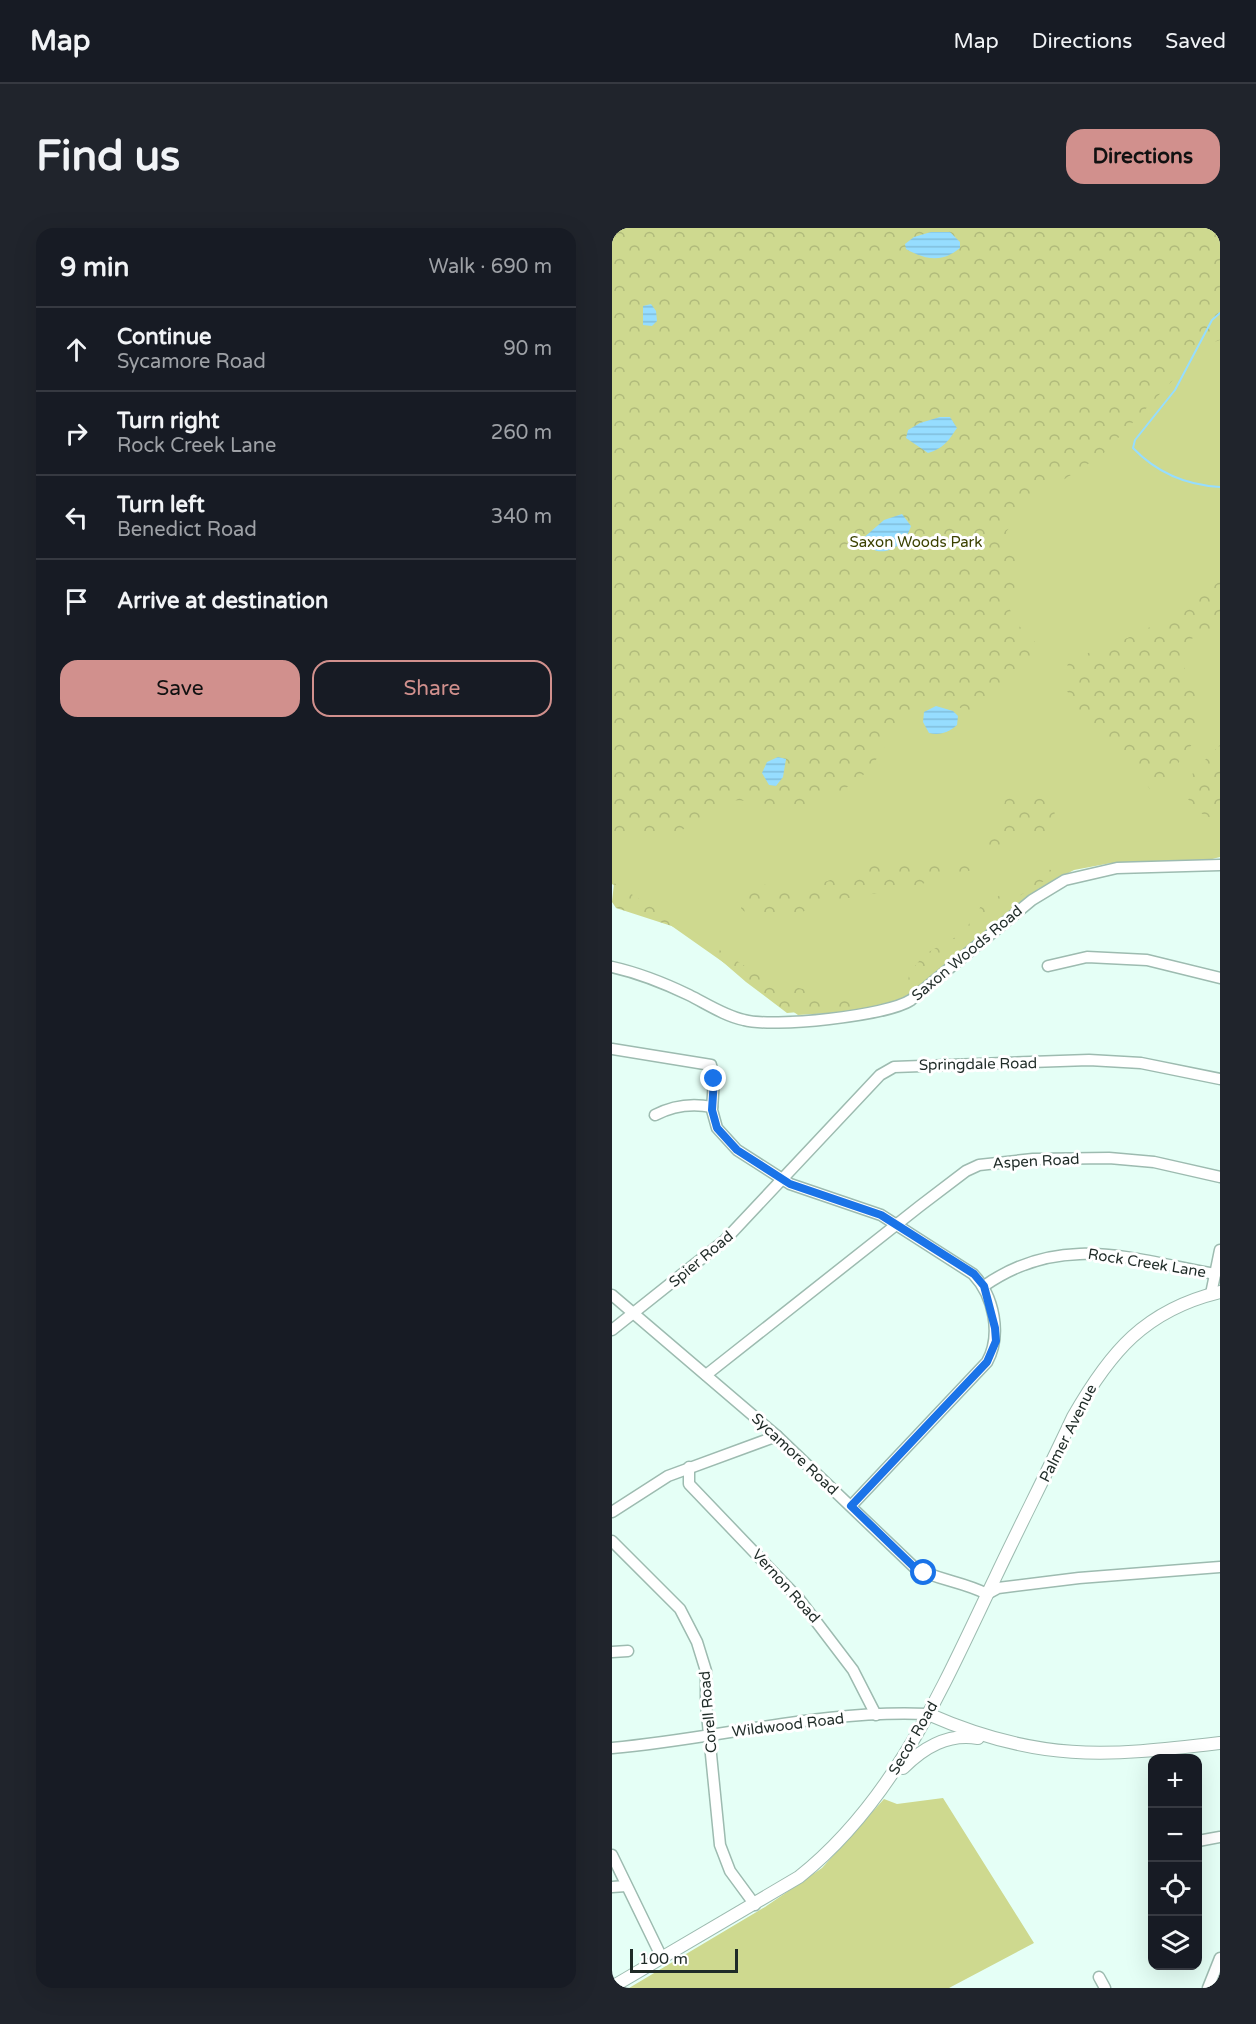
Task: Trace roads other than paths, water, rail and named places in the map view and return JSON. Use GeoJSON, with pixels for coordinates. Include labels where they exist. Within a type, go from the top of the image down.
{"type":"FeatureCollection","features":[{"type":"Feature","properties":{"kind":"main road","name":"Palmer Avenue"},"geometry":{"type":"LineString","coordinates":[[987,1594],[1073,1417],[1103,1369],[1125,1342],[1151,1320],[1175,1306],[1216,1293]]}},
{"type":"Feature","properties":{"kind":"main road","name":"Secor Road"},"geometry":{"type":"LineString","coordinates":[[612,1987],[755,1905],[817,1863],[885,1785],[928,1714],[987,1594]]}},
{"type":"Feature","properties":{"kind":"main road"},"geometry":{"type":"LineString","coordinates":[[928,1714],[1012,1744]]}},
{"type":"Feature","properties":{"kind":"main road"},"geometry":{"type":"LineString","coordinates":[[885,1785],[914,1758],[944,1740],[960,1736],[1059,1753],[1098,1755],[1220,1743]]}},
{"type":"Feature","properties":{"kind":"street","name":"Saxon Woods Road"},"geometry":{"type":"LineString","coordinates":[[612,967],[636,972],[671,986],[745,1021],[770,1022],[867,1013],[901,1006],[1032,900],[1065,880],[1117,868],[1220,865]]}},
{"type":"Feature","properties":{"kind":"street"},"geometry":{"type":"LineString","coordinates":[[1048,966],[1093,957],[1147,960],[1220,978]]}},
{"type":"Feature","properties":{"kind":"street"},"geometry":{"type":"LineString","coordinates":[[612,1049],[711,1065],[714,1079],[712,1107],[717,1128],[726,1141],[783,1179],[858,1206],[898,1225],[974,1274],[984,1286],[996,1341],[987,1362],[851,1506]]}},
{"type":"Feature","properties":{"kind":"street","name":"Springdale Road"},"geometry":{"type":"LineString","coordinates":[[783,1179],[880,1075],[894,1067],[1089,1060],[1141,1063],[1220,1079]]}},
{"type":"Feature","properties":{"kind":"street"},"geometry":{"type":"LineString","coordinates":[[655,1115],[681,1106],[712,1107]]}},
{"type":"Feature","properties":{"kind":"street","name":"Aspen Road"},"geometry":{"type":"LineString","coordinates":[[706,1375],[966,1171],[995,1162],[1034,1159],[1135,1160],[1220,1177]]}},
{"type":"Feature","properties":{"kind":"street","name":"Spier Road"},"geometry":{"type":"LineString","coordinates":[[612,1330],[726,1239],[783,1179]]}},
{"type":"Feature","properties":{"kind":"street"},"geometry":{"type":"LineString","coordinates":[[1215,1274],[1220,1250]]}},
{"type":"Feature","properties":{"kind":"street","name":"Rock Creek Lane"},"geometry":{"type":"LineString","coordinates":[[984,1286],[1028,1262],[1061,1253],[1104,1255],[1215,1274],[1216,1293]]}},
{"type":"Feature","properties":{"kind":"street","name":"Sycamore Road"},"geometry":{"type":"LineString","coordinates":[[612,1295],[777,1436],[915,1568],[963,1583],[987,1594]]}},
{"type":"Feature","properties":{"kind":"street"},"geometry":{"type":"LineString","coordinates":[[612,1512],[668,1476],[777,1436]]}},
{"type":"Feature","properties":{"kind":"street","name":"Vernon Road"},"geometry":{"type":"LineString","coordinates":[[689,1467],[689,1484],[800,1599],[854,1670],[876,1715]]}},
{"type":"Feature","properties":{"kind":"street","name":"Corell Road"},"geometry":{"type":"LineString","coordinates":[[612,1541],[680,1610],[691,1627],[706,1671],[709,1735],[715,1774],[720,1845],[730,1871],[755,1905]]}},
{"type":"Feature","properties":{"kind":"street"},"geometry":{"type":"LineString","coordinates":[[987,1594],[998,1588],[1079,1578],[1220,1567]]}},
{"type":"Feature","properties":{"kind":"street"},"geometry":{"type":"LineString","coordinates":[[612,1652],[628,1651]]}},
{"type":"Feature","properties":{"kind":"street","name":"Wildwood Road"},"geometry":{"type":"LineString","coordinates":[[612,1748],[876,1715],[928,1714]]}},
{"type":"Feature","properties":{"kind":"street"},"geometry":{"type":"LineString","coordinates":[[1202,1840],[1220,1838]]}},
{"type":"Feature","properties":{"kind":"street"},"geometry":{"type":"LineString","coordinates":[[612,1854],[662,1958]]}},
{"type":"Feature","properties":{"kind":"street"},"geometry":{"type":"LineString","coordinates":[[612,1887],[626,1886]]}},
{"type":"Feature","properties":{"kind":"street"},"geometry":{"type":"LineString","coordinates":[[1208,1988],[1220,1958]]}},
{"type":"Feature","properties":{"kind":"street"},"geometry":{"type":"LineString","coordinates":[[1099,1977],[1105,1988]]}},
{"type":"Feature","properties":{"kind":"water"},"geometry":{"type":"Polygon","coordinates":[[[931,232],[950,232],[960,242],[960,248],[940,258],[920,256],[906,249],[905,244],[914,237],[931,232]]]}},
{"type":"Feature","properties":{"kind":"water"},"geometry":{"type":"Polygon","coordinates":[[[651,304],[656,311],[657,321],[652,326],[643,325],[643,306],[651,304]]]}},
{"type":"Feature","properties":{"kind":"water"},"geometry":{"type":"Polygon","coordinates":[[[940,417],[950,417],[957,428],[938,449],[928,453],[906,438],[908,430],[920,423],[940,417]]]}},
{"type":"Feature","properties":{"kind":"water"},"geometry":{"type":"Polygon","coordinates":[[[902,514],[911,526],[908,534],[897,546],[890,550],[875,550],[861,540],[884,520],[902,514]]]}},
{"type":"Feature","properties":{"kind":"water"},"geometry":{"type":"Polygon","coordinates":[[[936,706],[953,711],[958,716],[957,725],[944,733],[929,733],[923,722],[924,712],[936,706]]]}},
{"type":"Feature","properties":{"kind":"water"},"geometry":{"type":"Polygon","coordinates":[[[778,757],[786,759],[783,777],[776,786],[769,785],[762,773],[767,762],[778,757]]]}},
{"type":"Feature","properties":{"kind":"waterway"},"geometry":{"type":"LineString","coordinates":[[1220,313],[1212,320],[1175,390],[1135,440],[1133,448],[1142,457],[1172,476],[1195,484],[1220,487]]}},
{"type":"Feature","properties":{"kind":"park label","name":"Saxon Woods Park"},"geometry":{"type":"Point","coordinates":[916,542]}}]}
